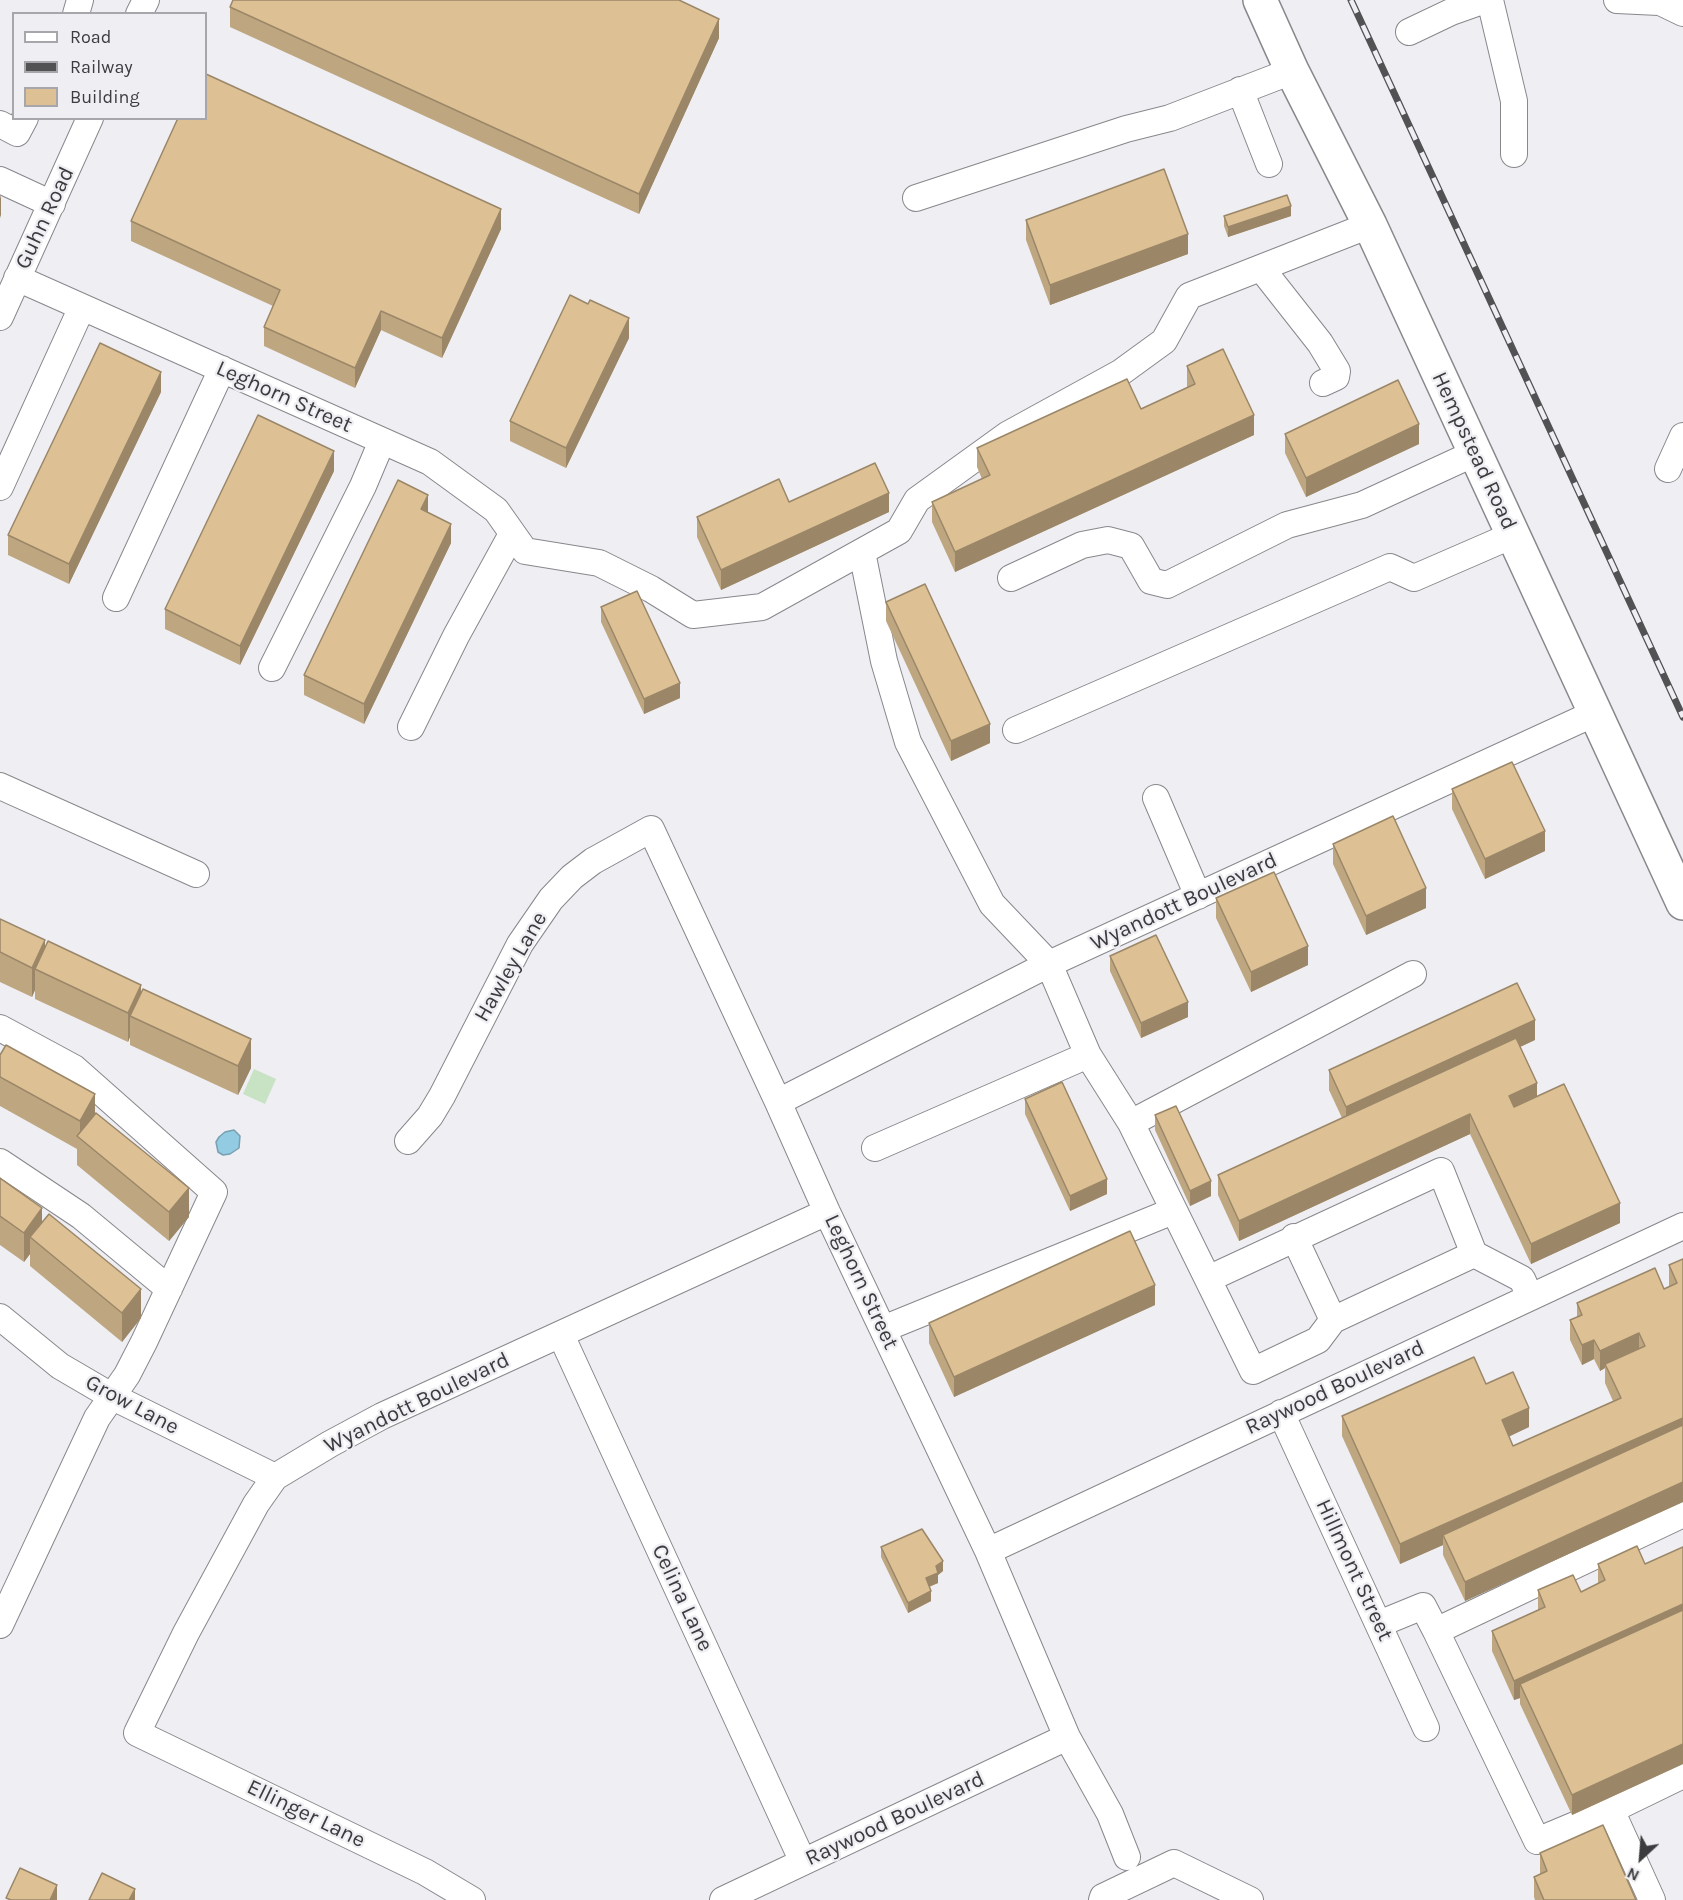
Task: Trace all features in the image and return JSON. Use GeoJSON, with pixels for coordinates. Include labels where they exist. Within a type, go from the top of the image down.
{"type":"FeatureCollection","features":[{"type":"Feature","properties":{"kind":"main road","name":"Hempstead Road"},"geometry":{"type":"LineString","coordinates":[[1260,0],[1292,71],[1370,225],[1683,903]]}},
{"type":"Feature","properties":{"kind":"street"},"geometry":{"type":"LineString","coordinates":[[1409,32],[1451,12],[1487,0],[1514,101],[1514,154]]}},
{"type":"Feature","properties":{"kind":"street"},"geometry":{"type":"LineString","coordinates":[[1617,0],[1671,5]]}},
{"type":"Feature","properties":{"kind":"street"},"geometry":{"type":"LineString","coordinates":[[916,198],[1126,129],[1170,118],[1292,71]]}},
{"type":"Feature","properties":{"kind":"street"},"geometry":{"type":"LineString","coordinates":[[1240,90],[1269,165]]}},
{"type":"Feature","properties":{"kind":"street"},"geometry":{"type":"LineString","coordinates":[[0,124],[17,133],[24,120]]}},
{"type":"Feature","properties":{"kind":"street","name":"Guhn Road"},"geometry":{"type":"LineString","coordinates":[[0,317],[89,120]]}},
{"type":"Feature","properties":{"kind":"street"},"geometry":{"type":"LineString","coordinates":[[0,180],[52,204]]}},
{"type":"Feature","properties":{"kind":"street"},"geometry":{"type":"LineString","coordinates":[[411,727],[456,636],[518,543],[599,563],[651,589],[693,615],[762,607],[899,531],[916,500],[1007,435],[1120,373],[1164,341],[1189,296],[1370,225]]}},
{"type":"Feature","properties":{"kind":"street"},"geometry":{"type":"LineString","coordinates":[[1261,268],[1320,343],[1337,371],[1336,377],[1323,383]]}},
{"type":"Feature","properties":{"kind":"street","name":"Leghorn Street"},"geometry":{"type":"LineString","coordinates":[[17,278],[430,462],[496,510],[518,543]]}},
{"type":"Feature","properties":{"kind":"street"},"geometry":{"type":"LineString","coordinates":[[0,487],[82,307]]}},
{"type":"Feature","properties":{"kind":"street"},"geometry":{"type":"LineString","coordinates":[[116,598],[222,369]]}},
{"type":"Feature","properties":{"kind":"street"},"geometry":{"type":"LineString","coordinates":[[1668,469],[1683,436]]}},
{"type":"Feature","properties":{"kind":"street"},"geometry":{"type":"LineString","coordinates":[[272,668],[363,486],[382,441]]}},
{"type":"Feature","properties":{"kind":"street"},"geometry":{"type":"LineString","coordinates":[[1011,579],[1082,545],[1108,540],[1131,546],[1151,581],[1167,585],[1287,525],[1362,505],[1475,453]]}},
{"type":"Feature","properties":{"kind":"street"},"geometry":{"type":"LineString","coordinates":[[1016,730],[1390,567],[1414,578],[1513,535]]}},
{"type":"Feature","properties":{"kind":"street"},"geometry":{"type":"LineString","coordinates":[[862,552],[884,661],[908,742],[992,904],[1049,964],[1088,1055],[1131,1123],[1253,1371],[1318,1340],[1333,1320],[1474,1254]]}},
{"type":"Feature","properties":{"kind":"street","name":"Wyandott Boulevard"},"geometry":{"type":"LineString","coordinates":[[778,1102],[1049,964],[1594,713]]}},
{"type":"Feature","properties":{"kind":"street"},"geometry":{"type":"LineString","coordinates":[[0,786],[196,874]]}},
{"type":"Feature","properties":{"kind":"street"},"geometry":{"type":"LineString","coordinates":[[1156,798],[1198,896]]}},
{"type":"Feature","properties":{"kind":"street","name":"Leghorn Street"},"geometry":{"type":"LineString","coordinates":[[651,829],[827,1212],[988,1551],[1067,1737],[1106,1806],[1127,1857]]}},
{"type":"Feature","properties":{"kind":"street","name":"Hawley Lane"},"geometry":{"type":"LineString","coordinates":[[408,1141],[430,1116],[442,1096],[520,944],[551,899],[572,876],[593,861],[651,829]]}},
{"type":"Feature","properties":{"kind":"street"},"geometry":{"type":"LineString","coordinates":[[1131,1123],[1413,974]]}},
{"type":"Feature","properties":{"kind":"street"},"geometry":{"type":"LineString","coordinates":[[0,1028],[74,1068],[213,1192],[144,1342],[113,1397],[97,1418],[0,1625]]}},
{"type":"Feature","properties":{"kind":"street"},"geometry":{"type":"LineString","coordinates":[[875,1148],[1088,1055]]}},
{"type":"Feature","properties":{"kind":"street"},"geometry":{"type":"LineString","coordinates":[[0,1162],[81,1216],[169,1289]]}},
{"type":"Feature","properties":{"kind":"street"},"geometry":{"type":"LineString","coordinates":[[1208,1279],[1294,1237],[1441,1171],[1474,1254],[1522,1279],[1530,1297]]}},
{"type":"Feature","properties":{"kind":"street"},"geometry":{"type":"LineString","coordinates":[[883,1329],[1173,1211]]}},
{"type":"Feature","properties":{"kind":"street","name":"Wyandott Boulevard"},"geometry":{"type":"LineString","coordinates":[[136,1733],[229,1550],[275,1477],[382,1416],[827,1212]]}},
{"type":"Feature","properties":{"kind":"street","name":"Raywood Boulevard"},"geometry":{"type":"LineString","coordinates":[[988,1551],[1683,1226]]}},
{"type":"Feature","properties":{"kind":"street"},"geometry":{"type":"LineString","coordinates":[[1294,1237],[1333,1320]]}},
{"type":"Feature","properties":{"kind":"street","name":"Grow Lane"},"geometry":{"type":"LineString","coordinates":[[0,1317],[60,1366],[113,1397],[275,1477]]}},
{"type":"Feature","properties":{"kind":"street","name":"Celina Lane"},"geometry":{"type":"LineString","coordinates":[[561,1335],[803,1862]]}},
{"type":"Feature","properties":{"kind":"street","name":"Hillmont Street"},"geometry":{"type":"LineString","coordinates":[[1281,1413],[1426,1728]]}},
{"type":"Feature","properties":{"kind":"street"},"geometry":{"type":"LineString","coordinates":[[1436,1630],[1683,1514]]}},
{"type":"Feature","properties":{"kind":"street"},"geometry":{"type":"LineString","coordinates":[[1379,1624],[1423,1606],[1537,1841],[1611,1810],[1683,1774]]}},
{"type":"Feature","properties":{"kind":"street","name":"Ellinger Lane"},"geometry":{"type":"LineString","coordinates":[[136,1733],[425,1872],[472,1900]]}},
{"type":"Feature","properties":{"kind":"street","name":"Raywood Boulevard"},"geometry":{"type":"LineString","coordinates":[[723,1900],[1067,1737]]}},
{"type":"Feature","properties":{"kind":"street"},"geometry":{"type":"LineString","coordinates":[[1611,1810],[1652,1900]]}},
{"type":"Feature","properties":{"kind":"street"},"geometry":{"type":"LineString","coordinates":[[1102,1900],[1103,1897],[1127,1893],[1174,1863],[1250,1900]]}},
{"type":"Feature","properties":{"kind":"green space"},"geometry":{"type":"Polygon","coordinates":[[[254,1069],[276,1079],[265,1104],[243,1094],[254,1069]]]}},
{"type":"Feature","properties":{"kind":"water"},"geometry":{"type":"Polygon","coordinates":[[[234,1130],[240,1136],[239,1148],[230,1154],[223,1155],[218,1152],[216,1142],[225,1132],[234,1130]]]}},
{"type":"Feature","properties":{"kind":"building"},"geometry":{"type":"Polygon","coordinates":[[[233,0],[679,0],[719,19],[639,194],[230,7],[233,0]]]}},
{"type":"Feature","properties":{"kind":"building"},"geometry":{"type":"Polygon","coordinates":[[[207,74],[501,209],[442,338],[381,311],[355,368],[264,327],[280,290],[131,221],[177,120],[207,120],[207,74]]]}},
{"type":"Feature","properties":{"kind":"building"},"geometry":{"type":"Polygon","coordinates":[[[1164,169],[1188,234],[1050,285],[1026,220],[1164,169]]]}},
{"type":"Feature","properties":{"kind":"building"},"geometry":{"type":"Polygon","coordinates":[[[1287,195],[1291,206],[1228,227],[1224,216],[1287,195]]]}},
{"type":"Feature","properties":{"kind":"building"},"geometry":{"type":"Polygon","coordinates":[[[570,295],[588,304],[590,300],[629,318],[566,448],[510,421],[570,295]]]}},
{"type":"Feature","properties":{"kind":"building"},"geometry":{"type":"Polygon","coordinates":[[[100,343],[161,372],[69,564],[8,535],[100,343]]]}},
{"type":"Feature","properties":{"kind":"building"},"geometry":{"type":"Polygon","coordinates":[[[1223,349],[1254,415],[955,552],[932,502],[990,475],[977,448],[1127,379],[1141,409],[1195,384],[1187,366],[1223,349]]]}},
{"type":"Feature","properties":{"kind":"building"},"geometry":{"type":"Polygon","coordinates":[[[1398,380],[1419,424],[1306,478],[1285,434],[1398,380]]]}},
{"type":"Feature","properties":{"kind":"building"},"geometry":{"type":"Polygon","coordinates":[[[258,415],[334,451],[240,646],[165,609],[258,415]]]}},
{"type":"Feature","properties":{"kind":"building"},"geometry":{"type":"Polygon","coordinates":[[[875,463],[889,493],[721,570],[697,517],[779,479],[789,502],[875,463]]]}},
{"type":"Feature","properties":{"kind":"building"},"geometry":{"type":"Polygon","coordinates":[[[398,480],[428,495],[421,509],[451,524],[364,704],[304,675],[398,480]]]}},
{"type":"Feature","properties":{"kind":"building"},"geometry":{"type":"Polygon","coordinates":[[[925,584],[990,724],[951,741],[886,602],[925,584]]]}},
{"type":"Feature","properties":{"kind":"building"},"geometry":{"type":"Polygon","coordinates":[[[637,591],[680,683],[644,699],[601,607],[637,591]]]}},
{"type":"Feature","properties":{"kind":"building"},"geometry":{"type":"Polygon","coordinates":[[[1512,762],[1545,831],[1485,859],[1452,789],[1512,762]]]}},
{"type":"Feature","properties":{"kind":"building"},"geometry":{"type":"Polygon","coordinates":[[[1393,816],[1426,888],[1366,916],[1333,844],[1393,816]]]}},
{"type":"Feature","properties":{"kind":"building"},"geometry":{"type":"Polygon","coordinates":[[[1274,872],[1308,946],[1251,972],[1216,898],[1274,872]]]}},
{"type":"Feature","properties":{"kind":"building"},"geometry":{"type":"Polygon","coordinates":[[[0,919],[45,940],[32,968],[0,952],[0,919]]]}},
{"type":"Feature","properties":{"kind":"building"},"geometry":{"type":"Polygon","coordinates":[[[1156,935],[1188,1002],[1141,1023],[1110,956],[1156,935]]]}},
{"type":"Feature","properties":{"kind":"building"},"geometry":{"type":"Polygon","coordinates":[[[48,941],[141,985],[128,1013],[35,969],[48,941]]]}},
{"type":"Feature","properties":{"kind":"building"},"geometry":{"type":"Polygon","coordinates":[[[1517,983],[1535,1020],[1346,1107],[1329,1070],[1517,983]]]}},
{"type":"Feature","properties":{"kind":"building"},"geometry":{"type":"Polygon","coordinates":[[[143,989],[251,1039],[238,1066],[130,1016],[143,989]]]}},
{"type":"Feature","properties":{"kind":"building"},"geometry":{"type":"Polygon","coordinates":[[[1516,1038],[1537,1083],[1509,1096],[1514,1107],[1564,1084],[1620,1203],[1531,1244],[1470,1114],[1239,1221],[1218,1175],[1516,1038]]]}},
{"type":"Feature","properties":{"kind":"building"},"geometry":{"type":"Polygon","coordinates":[[[6,1045],[95,1094],[80,1121],[0,1077],[0,1055],[6,1045]]]}},
{"type":"Feature","properties":{"kind":"building"},"geometry":{"type":"Polygon","coordinates":[[[1062,1082],[1107,1179],[1070,1196],[1025,1099],[1062,1082]]]}},
{"type":"Feature","properties":{"kind":"building"},"geometry":{"type":"Polygon","coordinates":[[[1176,1106],[1211,1181],[1190,1191],[1155,1115],[1176,1106]]]}},
{"type":"Feature","properties":{"kind":"building"},"geometry":{"type":"Polygon","coordinates":[[[96,1113],[189,1188],[169,1212],[77,1136],[96,1113]]]}},
{"type":"Feature","properties":{"kind":"building"},"geometry":{"type":"Polygon","coordinates":[[[0,1178],[42,1208],[24,1233],[0,1216],[0,1178]]]}},
{"type":"Feature","properties":{"kind":"building"},"geometry":{"type":"Polygon","coordinates":[[[49,1214],[141,1289],[122,1313],[30,1237],[49,1214]]]}},
{"type":"Feature","properties":{"kind":"building"},"geometry":{"type":"Polygon","coordinates":[[[1130,1231],[1155,1285],[954,1377],[929,1323],[1130,1231]]]}},
{"type":"Feature","properties":{"kind":"building"},"geometry":{"type":"Polygon","coordinates":[[[1683,1259],[1683,1418],[1400,1544],[1342,1416],[1474,1357],[1486,1384],[1513,1372],[1529,1408],[1502,1420],[1513,1446],[1621,1398],[1605,1364],[1645,1346],[1639,1333],[1600,1351],[1594,1340],[1582,1345],[1570,1320],[1582,1315],[1577,1303],[1655,1268],[1664,1289],[1677,1283],[1669,1265],[1683,1259]]]}},
{"type":"Feature","properties":{"kind":"building"},"geometry":{"type":"Polygon","coordinates":[[[1683,1425],[1683,1482],[1465,1582],[1443,1535],[1683,1425]]]}},
{"type":"Feature","properties":{"kind":"building"},"geometry":{"type":"Polygon","coordinates":[[[922,1529],[943,1561],[936,1566],[938,1573],[926,1578],[931,1591],[908,1603],[881,1547],[922,1529]]]}},
{"type":"Feature","properties":{"kind":"building"},"geometry":{"type":"Polygon","coordinates":[[[1637,1546],[1645,1564],[1683,1547],[1683,1604],[1514,1681],[1492,1631],[1545,1607],[1538,1590],[1573,1575],[1581,1592],[1605,1580],[1598,1564],[1637,1546]]]}},
{"type":"Feature","properties":{"kind":"building"},"geometry":{"type":"Polygon","coordinates":[[[1683,1610],[1683,1744],[1572,1795],[1520,1684],[1683,1610]]]}},
{"type":"Feature","properties":{"kind":"building"},"geometry":{"type":"Polygon","coordinates":[[[1603,1825],[1636,1900],[1544,1900],[1534,1877],[1547,1871],[1540,1853],[1603,1825]]]}},
{"type":"Feature","properties":{"kind":"building"},"geometry":{"type":"Polygon","coordinates":[[[20,1868],[57,1885],[50,1900],[6,1898],[20,1868]]]}},
{"type":"Feature","properties":{"kind":"building"},"geometry":{"type":"Polygon","coordinates":[[[102,1873],[135,1889],[129,1900],[89,1900],[102,1873]]]}},
{"type":"Feature","properties":{"kind":"railway"},"geometry":{"type":"LineString","coordinates":[[1351,0],[1683,717]]}}]}
